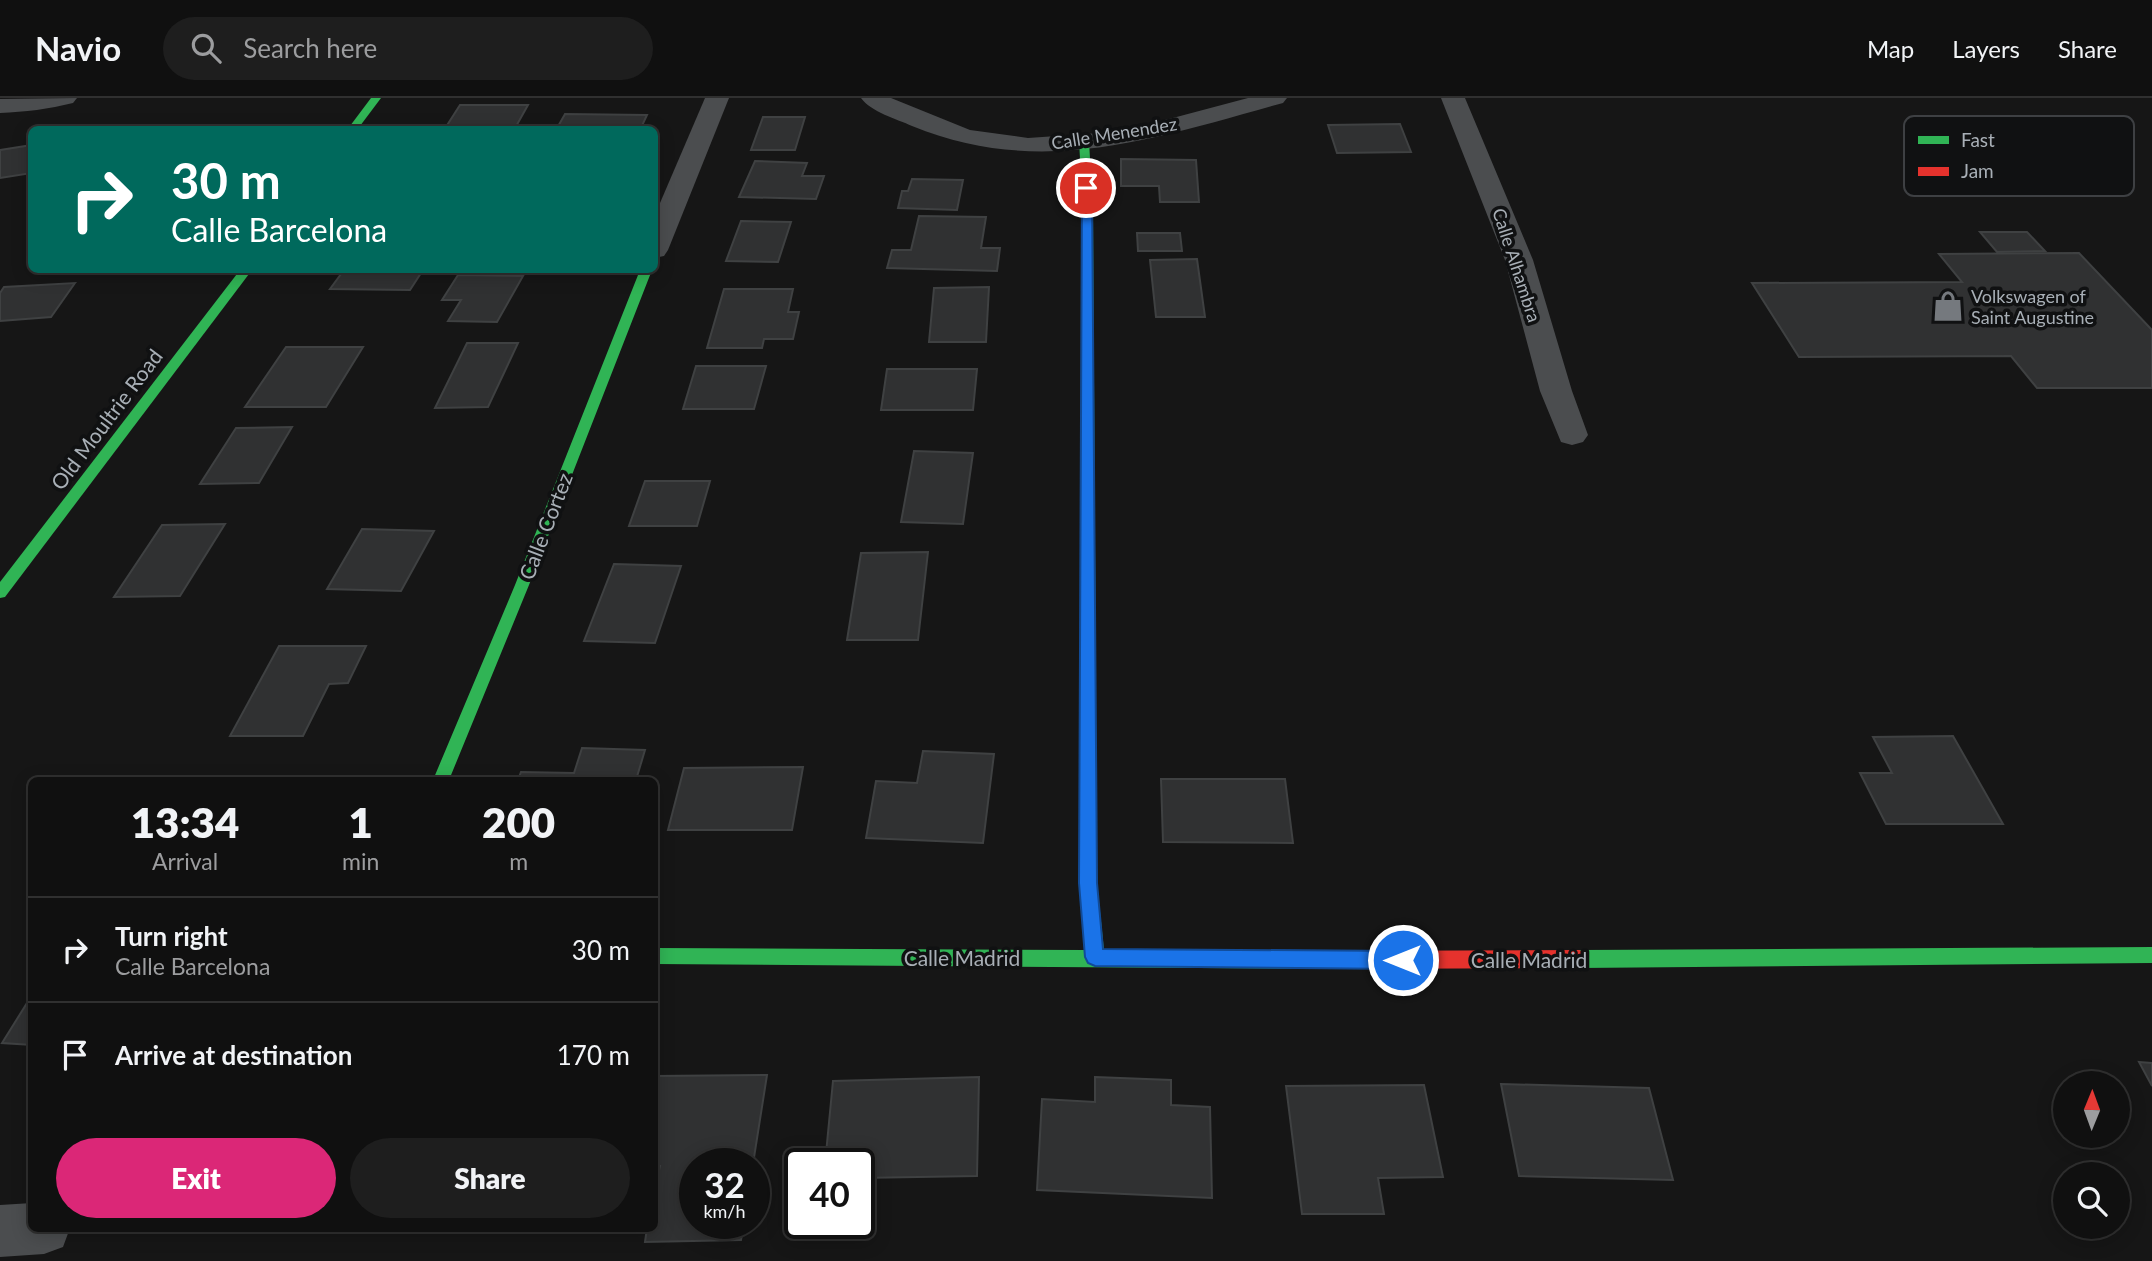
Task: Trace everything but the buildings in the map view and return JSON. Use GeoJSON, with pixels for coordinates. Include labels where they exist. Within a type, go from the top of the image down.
{"type":"FeatureCollection","features":[{"type":"Feature","properties":{"kind":"street"},"geometry":{"type":"LineString","coordinates":[[0,106],[26,106],[65,98]]}},
{"type":"Feature","properties":{"kind":"street"},"geometry":{"type":"LineString","coordinates":[[355,126],[376,98]]}},
{"type":"Feature","properties":{"kind":"street"},"geometry":{"type":"LineString","coordinates":[[658,240],[717,98]]}},
{"type":"Feature","properties":{"kind":"street","name":"Calle Menendez"},"geometry":{"type":"LineString","coordinates":[[873,98],[944,129],[989,141],[1043,145],[1084,141],[1177,124],[1275,98]]}},
{"type":"Feature","properties":{"kind":"street","name":"Calle Alhambra"},"geometry":{"type":"LineString","coordinates":[[1453,98],[1519,260],[1556,391],[1572,435]]}},
{"type":"Feature","properties":{"kind":"street"},"geometry":{"type":"LineString","coordinates":[[1084,141],[1088,211],[1088,883],[1095,957]]}},
{"type":"Feature","properties":{"kind":"street","name":"Old Moultrie Road"},"geometry":{"type":"LineString","coordinates":[[0,593],[244,273]]}},
{"type":"Feature","properties":{"kind":"street","name":"Calle Cortez"},"geometry":{"type":"LineString","coordinates":[[442,777],[522,585],[645,273]]}},
{"type":"Feature","properties":{"kind":"street","name":"Calle Madrid"},"geometry":{"type":"LineString","coordinates":[[658,956],[1417,960],[2152,955]]}},
{"type":"Feature","properties":{"kind":"street"},"geometry":{"type":"LineString","coordinates":[[0,1231],[28,1229]]}},
{"type":"Feature","properties":{"kind":"traffic: fast"},"geometry":{"type":"LineString","coordinates":[[355,126],[376,98]]}},
{"type":"Feature","properties":{"kind":"traffic: fast"},"geometry":{"type":"LineString","coordinates":[[1084,141],[1088,211],[1088,883],[1095,957]]}},
{"type":"Feature","properties":{"kind":"traffic: fast"},"geometry":{"type":"LineString","coordinates":[[0,593],[244,273]]}},
{"type":"Feature","properties":{"kind":"traffic: fast"},"geometry":{"type":"LineString","coordinates":[[442,777],[522,585],[645,273]]}},
{"type":"Feature","properties":{"kind":"traffic: fast"},"geometry":{"type":"LineString","coordinates":[[1579,959],[2152,955]]}},
{"type":"Feature","properties":{"kind":"traffic: fast"},"geometry":{"type":"LineString","coordinates":[[658,956],[1324,960]]}},
{"type":"Feature","properties":{"kind":"traffic: jam"},"geometry":{"type":"LineString","coordinates":[[1324,960],[1579,959]]}},
{"type":"Feature","properties":{"kind":"place","name":"Volkswagen of Saint Augustine"},"geometry":{"type":"Point","coordinates":[1948,306]}},
{"type":"Feature","properties":{"kind":"route"},"geometry":{"type":"LineString","coordinates":[[1086,188],[1088,883],[1095,957],[1403,960]]}}]}
